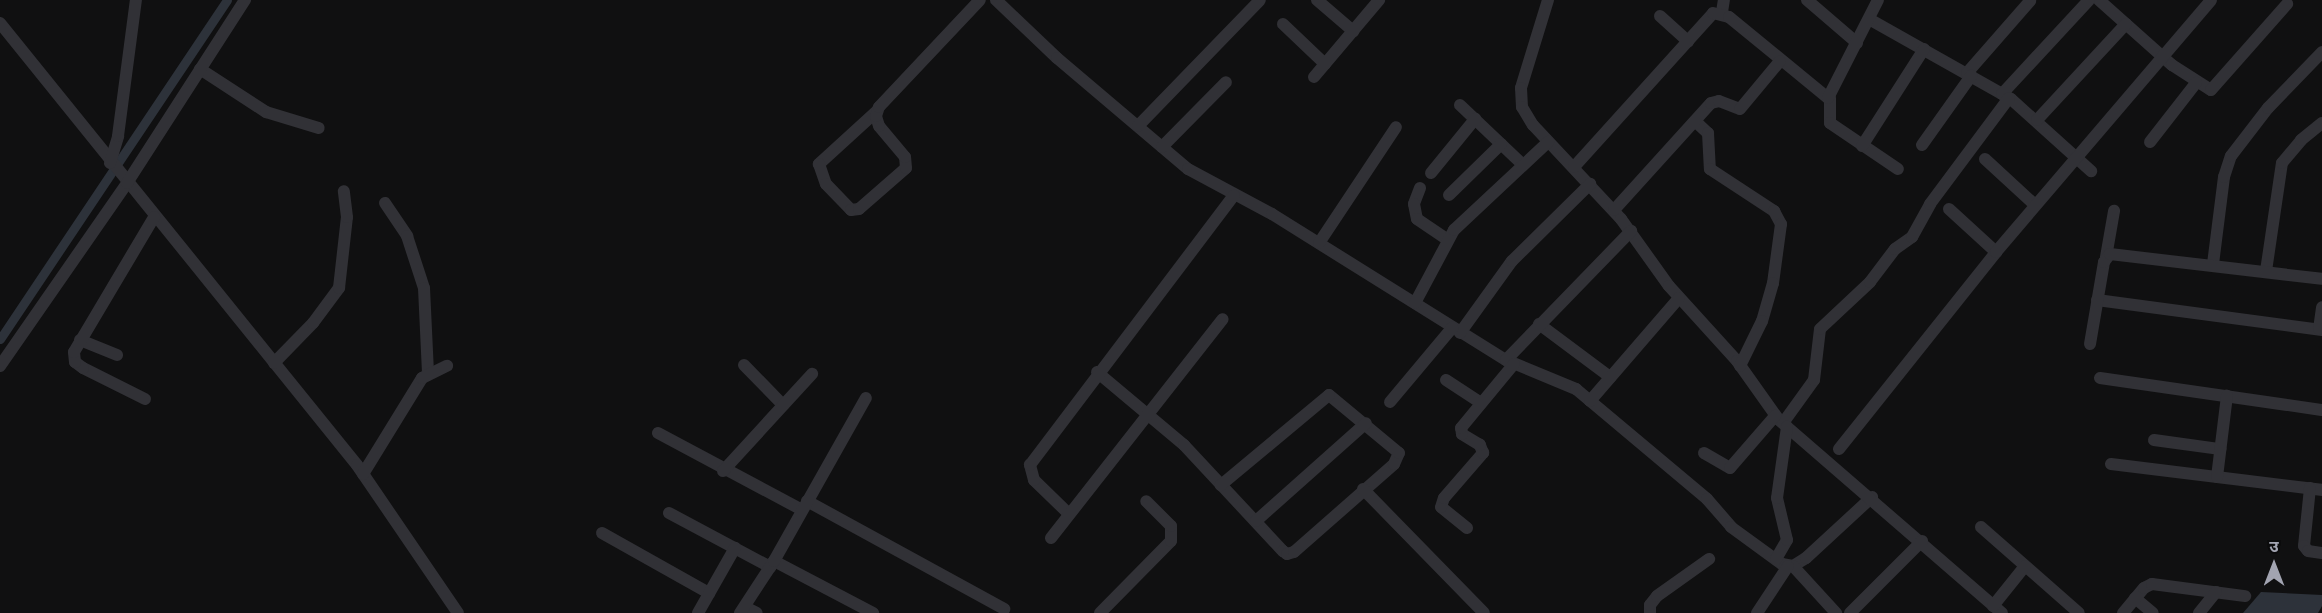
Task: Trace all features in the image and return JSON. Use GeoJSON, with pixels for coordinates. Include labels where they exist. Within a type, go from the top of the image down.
{"type":"FeatureCollection","features":[{"type":"Feature","properties":{"kind":"street"},"geometry":{"type":"LineString","coordinates":[[111,164],[118,136],[136,0]]}},
{"type":"Feature","properties":{"kind":"street"},"geometry":{"type":"LineString","coordinates":[[0,366],[245,0]]}},
{"type":"Feature","properties":{"kind":"street"},"geometry":{"type":"LineString","coordinates":[[877,111],[879,126],[905,157],[906,168],[859,209],[851,210],[826,184],[819,164],[877,111],[980,0]]}},
{"type":"Feature","properties":{"kind":"street"},"geometry":{"type":"LineString","coordinates":[[996,0],[1057,58],[1188,169],[1319,243],[1510,362],[1565,383],[1590,401],[1707,499],[1731,527],[1776,560],[1790,566],[1836,613]]}},
{"type":"Feature","properties":{"kind":"street"},"geometry":{"type":"LineString","coordinates":[[1138,126],[1260,0]]}},
{"type":"Feature","properties":{"kind":"street"},"geometry":{"type":"LineString","coordinates":[[1317,0],[1353,31]]}},
{"type":"Feature","properties":{"kind":"street"},"geometry":{"type":"LineString","coordinates":[[1314,77],[1379,0]]}},
{"type":"Feature","properties":{"kind":"street"},"geometry":{"type":"LineString","coordinates":[[1548,0],[1525,69],[1521,100],[1526,116],[1544,146],[1574,167],[1614,210],[1679,297],[1740,366],[1782,422],[1872,497],[1997,610],[2025,566]]}},
{"type":"Feature","properties":{"kind":"street"},"geometry":{"type":"LineString","coordinates":[[1807,0],[1857,43]]}},
{"type":"Feature","properties":{"kind":"street"},"geometry":{"type":"LineString","coordinates":[[1878,0],[1830,98],[1830,123],[1898,169]]}},
{"type":"Feature","properties":{"kind":"street"},"geometry":{"type":"LineString","coordinates":[[1704,453],[1730,468],[1782,422],[1814,380],[1820,328],[1870,282],[1895,249],[1912,237],[1930,204],[2005,96],[2089,0]]}},
{"type":"Feature","properties":{"kind":"street"},"geometry":{"type":"LineString","coordinates":[[2099,0],[2162,56],[2207,90],[2215,88],[2287,4]]}},
{"type":"Feature","properties":{"kind":"street"},"geometry":{"type":"LineString","coordinates":[[1839,449],[1996,252],[2211,0]]}},
{"type":"Feature","properties":{"kind":"street"},"geometry":{"type":"LineString","coordinates":[[1922,145],[1969,74],[2030,1]]}},
{"type":"Feature","properties":{"kind":"street"},"geometry":{"type":"LineString","coordinates":[[1574,167],[1713,13],[1723,6],[1780,62],[1830,98]]}},
{"type":"Feature","properties":{"kind":"street"},"geometry":{"type":"LineString","coordinates":[[1660,16],[1688,41]]}},
{"type":"Feature","properties":{"kind":"street"},"geometry":{"type":"LineString","coordinates":[[1869,19],[2005,96],[2037,120],[2091,171]]}},
{"type":"Feature","properties":{"kind":"street"},"geometry":{"type":"LineString","coordinates":[[0,23],[111,164],[363,474],[458,613]]}},
{"type":"Feature","properties":{"kind":"street"},"geometry":{"type":"LineString","coordinates":[[1283,24],[1325,64]]}},
{"type":"Feature","properties":{"kind":"street"},"geometry":{"type":"LineString","coordinates":[[2037,120],[2126,24]]}},
{"type":"Feature","properties":{"kind":"street"},"geometry":{"type":"LineString","coordinates":[[1862,146],[1924,49]]}},
{"type":"Feature","properties":{"kind":"street"},"geometry":{"type":"LineString","coordinates":[[2214,264],[2224,177],[2231,156],[2268,108],[2322,52]]}},
{"type":"Feature","properties":{"kind":"street"},"geometry":{"type":"LineString","coordinates":[[1614,210],[1714,101],[1740,109],[1780,62]]}},
{"type":"Feature","properties":{"kind":"street"},"geometry":{"type":"LineString","coordinates":[[200,69],[266,112],[319,128]]}},
{"type":"Feature","properties":{"kind":"street"},"geometry":{"type":"LineString","coordinates":[[1162,147],[1226,82]]}},
{"type":"Feature","properties":{"kind":"street"},"geometry":{"type":"LineString","coordinates":[[2150,142],[2196,83]]}},
{"type":"Feature","properties":{"kind":"street"},"geometry":{"type":"LineString","coordinates":[[1460,105],[1523,165]]}},
{"type":"Feature","properties":{"kind":"street"},"geometry":{"type":"LineString","coordinates":[[1431,172],[1474,119]]}},
{"type":"Feature","properties":{"kind":"street"},"geometry":{"type":"LineString","coordinates":[[1695,120],[1708,133],[1710,169],[1778,214],[1781,224],[1773,283],[1762,321],[1740,366]]}},
{"type":"Feature","properties":{"kind":"street"},"geometry":{"type":"LineString","coordinates":[[2266,271],[2282,164],[2301,140],[2322,123]]}},
{"type":"Feature","properties":{"kind":"street"},"geometry":{"type":"LineString","coordinates":[[1319,243],[1396,128]]}},
{"type":"Feature","properties":{"kind":"street"},"geometry":{"type":"LineString","coordinates":[[1449,195],[1501,144]]}},
{"type":"Feature","properties":{"kind":"street"},"geometry":{"type":"LineString","coordinates":[[1415,303],[1448,240],[1464,220],[1544,146]]}},
{"type":"Feature","properties":{"kind":"street"},"geometry":{"type":"LineString","coordinates":[[1985,159],[2035,205]]}},
{"type":"Feature","properties":{"kind":"street"},"geometry":{"type":"LineString","coordinates":[[1390,402],[1456,330],[1512,261],[1590,184]]}},
{"type":"Feature","properties":{"kind":"street"},"geometry":{"type":"LineString","coordinates":[[1420,188],[1414,204],[1417,219],[1448,240]]}},
{"type":"Feature","properties":{"kind":"street"},"geometry":{"type":"LineString","coordinates":[[274,363],[313,323],[339,288],[347,217],[344,191]]}},
{"type":"Feature","properties":{"kind":"street"},"geometry":{"type":"LineString","coordinates":[[1069,514],[1034,480],[1030,465],[1097,372],[1234,195]]}},
{"type":"Feature","properties":{"kind":"street"},"geometry":{"type":"LineString","coordinates":[[363,474],[428,372],[424,288],[407,236],[386,203]]}},
{"type":"Feature","properties":{"kind":"street"},"geometry":{"type":"LineString","coordinates":[[1948,208],[1996,252]]}},
{"type":"Feature","properties":{"kind":"street"},"geometry":{"type":"LineString","coordinates":[[2090,344],[2114,211]]}},
{"type":"Feature","properties":{"kind":"street"},"geometry":{"type":"LineString","coordinates":[[145,399],[75,362],[74,352],[154,217]]}},
{"type":"Feature","properties":{"kind":"street"},"geometry":{"type":"LineString","coordinates":[[1467,528],[1442,509],[1441,504],[1484,453],[1482,447],[1460,430],[1539,324],[1631,231]]}},
{"type":"Feature","properties":{"kind":"street"},"geometry":{"type":"LineString","coordinates":[[2106,257],[2118,252],[2322,279]]}},
{"type":"Feature","properties":{"kind":"street"},"geometry":{"type":"LineString","coordinates":[[1590,401],[1679,297]]}},
{"type":"Feature","properties":{"kind":"street"},"geometry":{"type":"LineString","coordinates":[[2097,300],[2321,330],[2322,307]]}},
{"type":"Feature","properties":{"kind":"street"},"geometry":{"type":"LineString","coordinates":[[1051,538],[1223,319]]}},
{"type":"Feature","properties":{"kind":"street"},"geometry":{"type":"LineString","coordinates":[[1539,324],[1610,377]]}},
{"type":"Feature","properties":{"kind":"street"},"geometry":{"type":"LineString","coordinates":[[80,340],[117,355]]}},
{"type":"Feature","properties":{"kind":"street"},"geometry":{"type":"LineString","coordinates":[[744,365],[783,405]]}},
{"type":"Feature","properties":{"kind":"street"},"geometry":{"type":"LineString","coordinates":[[428,372],[447,366]]}},
{"type":"Feature","properties":{"kind":"street"},"geometry":{"type":"LineString","coordinates":[[1097,372],[1147,413],[1290,554],[1399,456],[1396,449],[1334,396],[1325,396],[1221,485]]}},
{"type":"Feature","properties":{"kind":"street"},"geometry":{"type":"LineString","coordinates":[[723,471],[812,374]]}},
{"type":"Feature","properties":{"kind":"street"},"geometry":{"type":"LineString","coordinates":[[2100,378],[2322,410]]}},
{"type":"Feature","properties":{"kind":"street"},"geometry":{"type":"LineString","coordinates":[[1446,380],[1481,403]]}},
{"type":"Feature","properties":{"kind":"street"},"geometry":{"type":"LineString","coordinates":[[2217,477],[2227,396]]}},
{"type":"Feature","properties":{"kind":"street"},"geometry":{"type":"LineString","coordinates":[[748,611],[866,398]]}},
{"type":"Feature","properties":{"kind":"street"},"geometry":{"type":"LineString","coordinates":[[1776,560],[1787,540],[1777,498],[1782,422]]}},
{"type":"Feature","properties":{"kind":"street"},"geometry":{"type":"LineString","coordinates":[[1256,521],[1366,423]]}},
{"type":"Feature","properties":{"kind":"street"},"geometry":{"type":"LineString","coordinates":[[658,433],[723,471],[805,506],[1004,609]]}},
{"type":"Feature","properties":{"kind":"street"},"geometry":{"type":"LineString","coordinates":[[2154,440],[2220,449]]}},
{"type":"Feature","properties":{"kind":"street"},"geometry":{"type":"LineString","coordinates":[[2111,464],[2316,489],[2304,546],[2308,551],[2322,553]]}},
{"type":"Feature","properties":{"kind":"street"},"geometry":{"type":"LineString","coordinates":[[1363,489],[1484,613]]}},
{"type":"Feature","properties":{"kind":"street"},"geometry":{"type":"LineString","coordinates":[[1757,613],[1790,566],[1846,525],[1872,497]]}},
{"type":"Feature","properties":{"kind":"street"},"geometry":{"type":"LineString","coordinates":[[1101,613],[1172,541],[1171,526],[1146,501]]}},
{"type":"Feature","properties":{"kind":"street"},"geometry":{"type":"LineString","coordinates":[[669,513],[735,548],[873,613]]}},
{"type":"Feature","properties":{"kind":"street"},"geometry":{"type":"LineString","coordinates":[[1981,527],[2079,613]]}},
{"type":"Feature","properties":{"kind":"street"},"geometry":{"type":"LineString","coordinates":[[602,533],[709,593]]}},
{"type":"Feature","properties":{"kind":"street"},"geometry":{"type":"LineString","coordinates":[[1850,613],[1922,541]]}},
{"type":"Feature","properties":{"kind":"street"},"geometry":{"type":"LineString","coordinates":[[698,613],[735,548]]}},
{"type":"Feature","properties":{"kind":"street"},"geometry":{"type":"LineString","coordinates":[[1650,613],[1650,605],[1657,596],[1709,560]]}},
{"type":"Feature","properties":{"kind":"street"},"geometry":{"type":"LineString","coordinates":[[2123,613],[2135,598],[2152,584],[2245,596]]}},
{"type":"Feature","properties":{"kind":"street"},"geometry":{"type":"LineString","coordinates":[[2199,613],[2216,592]]}},
{"type":"Feature","properties":{"kind":"street"},"geometry":{"type":"LineString","coordinates":[[2135,598],[2153,613]]}},
{"type":"Feature","properties":{"kind":"shaded area"},"geometry":{"type":"Polygon","coordinates":[[[2261,592],[2322,595],[2322,606],[2318,613],[2243,613],[2261,592]]]}},
{"type":"Feature","properties":{"kind":"waterway"},"geometry":{"type":"LineString","coordinates":[[0,339],[227,0]]}}]}
